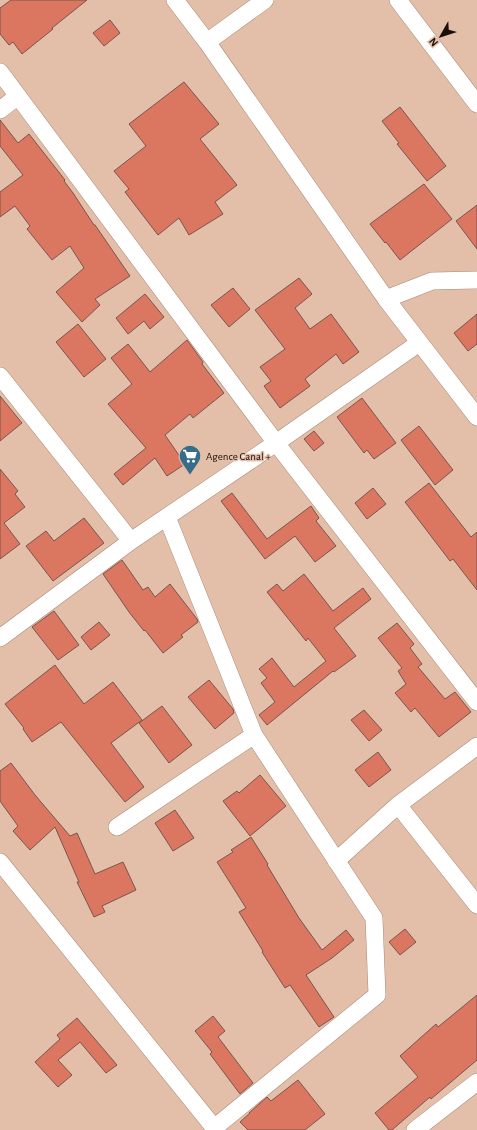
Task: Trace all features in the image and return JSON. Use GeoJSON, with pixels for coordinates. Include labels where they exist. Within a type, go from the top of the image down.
{"type":"FeatureCollection","features":[{"type":"Feature","properties":{"kind":"street"},"geometry":{"type":"LineString","coordinates":[[175,0],[207,42],[386,299],[477,416]]}},
{"type":"Feature","properties":{"kind":"street"},"geometry":{"type":"LineString","coordinates":[[207,42],[265,0]]}},
{"type":"Feature","properties":{"kind":"street"},"geometry":{"type":"LineString","coordinates":[[398,0],[477,104]]}},
{"type":"Feature","properties":{"kind":"street"},"geometry":{"type":"LineString","coordinates":[[0,72],[276,443],[477,702]]}},
{"type":"Feature","properties":{"kind":"street"},"geometry":{"type":"LineString","coordinates":[[0,110],[18,96]]}},
{"type":"Feature","properties":{"kind":"street"},"geometry":{"type":"LineString","coordinates":[[386,299],[432,281],[477,280]]}},
{"type":"Feature","properties":{"kind":"street"},"geometry":{"type":"LineString","coordinates":[[0,638],[130,541],[276,443],[419,343]]}},
{"type":"Feature","properties":{"kind":"street"},"geometry":{"type":"LineString","coordinates":[[0,376],[130,541]]}},
{"type":"Feature","properties":{"kind":"street"},"geometry":{"type":"LineString","coordinates":[[0,862],[215,1129],[377,995],[374,918],[254,735],[167,517]]}},
{"type":"Feature","properties":{"kind":"street"},"geometry":{"type":"LineString","coordinates":[[117,827],[254,735]]}},
{"type":"Feature","properties":{"kind":"street"},"geometry":{"type":"LineString","coordinates":[[336,861],[398,805],[477,746]]}},
{"type":"Feature","properties":{"kind":"street"},"geometry":{"type":"LineString","coordinates":[[398,805],[477,905]]}},
{"type":"Feature","properties":{"kind":"street"},"geometry":{"type":"LineString","coordinates":[[415,1130],[477,1082]]}},
{"type":"Feature","properties":{"kind":"building"},"geometry":{"type":"Polygon","coordinates":[[[11,0],[87,0],[22,54],[13,42],[9,45],[0,34],[0,8],[11,0]]]}},
{"type":"Feature","properties":{"kind":"building"},"geometry":{"type":"Polygon","coordinates":[[[110,20],[120,33],[104,46],[93,33],[110,20]]]}},
{"type":"Feature","properties":{"kind":"building"},"geometry":{"type":"Polygon","coordinates":[[[184,82],[219,124],[200,139],[237,185],[215,202],[223,214],[189,235],[179,218],[158,235],[125,192],[129,189],[114,171],[146,146],[129,124],[184,82]]]}},
{"type":"Feature","properties":{"kind":"building"},"geometry":{"type":"Polygon","coordinates":[[[400,107],[446,166],[427,181],[397,144],[399,143],[382,121],[400,107]]]}},
{"type":"Feature","properties":{"kind":"building"},"geometry":{"type":"Polygon","coordinates":[[[0,120],[18,143],[29,134],[65,180],[64,181],[130,276],[95,299],[100,305],[82,322],[56,292],[84,268],[70,246],[52,260],[27,229],[30,226],[15,206],[0,217],[0,192],[23,175],[0,146],[0,120]]]}},
{"type":"Feature","properties":{"kind":"building"},"geometry":{"type":"Polygon","coordinates":[[[424,184],[452,219],[400,260],[370,224],[424,184]]]}},
{"type":"Feature","properties":{"kind":"building"},"geometry":{"type":"Polygon","coordinates":[[[477,205],[477,249],[456,221],[477,205]]]}},
{"type":"Feature","properties":{"kind":"building"},"geometry":{"type":"Polygon","coordinates":[[[299,278],[312,294],[295,308],[310,329],[331,314],[359,352],[343,364],[336,354],[305,379],[310,386],[280,408],[264,386],[271,381],[260,367],[285,349],[255,310],[299,278]]]}},
{"type":"Feature","properties":{"kind":"building"},"geometry":{"type":"Polygon","coordinates":[[[233,288],[250,309],[229,327],[211,305],[233,288]]]}},
{"type":"Feature","properties":{"kind":"building"},"geometry":{"type":"Polygon","coordinates":[[[145,294],[164,317],[150,329],[144,321],[128,334],[116,318],[145,294]]]}},
{"type":"Feature","properties":{"kind":"building"},"geometry":{"type":"Polygon","coordinates":[[[477,314],[477,344],[468,351],[454,333],[477,314]]]}},
{"type":"Feature","properties":{"kind":"building"},"geometry":{"type":"Polygon","coordinates":[[[78,324],[106,359],[84,377],[56,342],[78,324]]]}},
{"type":"Feature","properties":{"kind":"building"},"geometry":{"type":"Polygon","coordinates":[[[187,340],[203,362],[202,364],[224,393],[193,418],[190,414],[165,435],[185,464],[167,476],[155,458],[123,485],[114,474],[146,448],[108,404],[132,384],[111,358],[128,344],[150,372],[187,340]]]}},
{"type":"Feature","properties":{"kind":"building"},"geometry":{"type":"Polygon","coordinates":[[[0,396],[22,423],[0,441],[0,396]]]}},
{"type":"Feature","properties":{"kind":"building"},"geometry":{"type":"Polygon","coordinates":[[[362,398],[396,443],[374,459],[367,450],[364,453],[337,417],[362,398]]]}},
{"type":"Feature","properties":{"kind":"building"},"geometry":{"type":"Polygon","coordinates":[[[419,426],[453,470],[435,485],[401,440],[419,426]]]}},
{"type":"Feature","properties":{"kind":"building"},"geometry":{"type":"Polygon","coordinates":[[[314,431],[324,443],[314,451],[304,439],[314,431]]]}},
{"type":"Feature","properties":{"kind":"building"},"geometry":{"type":"Polygon","coordinates":[[[0,469],[18,491],[15,494],[25,507],[4,523],[20,544],[0,559],[0,469]]]}},
{"type":"Feature","properties":{"kind":"building"},"geometry":{"type":"Polygon","coordinates":[[[429,483],[471,537],[477,532],[477,590],[453,559],[450,561],[405,502],[429,483]]]}},
{"type":"Feature","properties":{"kind":"building"},"geometry":{"type":"Polygon","coordinates":[[[373,488],[386,504],[367,519],[355,503],[373,488]]]}},
{"type":"Feature","properties":{"kind":"building"},"geometry":{"type":"Polygon","coordinates":[[[232,493],[267,539],[311,506],[319,518],[316,521],[336,546],[315,562],[295,536],[265,559],[221,501],[232,493]]]}},
{"type":"Feature","properties":{"kind":"building"},"geometry":{"type":"Polygon","coordinates":[[[84,518],[104,543],[53,581],[26,546],[46,531],[54,541],[84,518]]]}},
{"type":"Feature","properties":{"kind":"building"},"geometry":{"type":"Polygon","coordinates":[[[122,560],[143,590],[148,587],[155,597],[170,584],[197,619],[198,622],[181,635],[183,637],[163,653],[129,612],[103,574],[122,560]]]}},
{"type":"Feature","properties":{"kind":"building"},"geometry":{"type":"Polygon","coordinates":[[[304,574],[333,611],[363,588],[371,599],[334,628],[356,656],[334,672],[333,671],[267,725],[259,715],[275,702],[261,683],[267,678],[259,669],[272,658],[294,687],[326,661],[308,638],[306,641],[267,592],[277,584],[283,591],[304,574]]]}},
{"type":"Feature","properties":{"kind":"building"},"geometry":{"type":"Polygon","coordinates":[[[54,611],[79,645],[58,660],[32,627],[54,611]]]}},
{"type":"Feature","properties":{"kind":"building"},"geometry":{"type":"Polygon","coordinates":[[[99,622],[110,635],[91,650],[81,637],[99,622]]]}},
{"type":"Feature","properties":{"kind":"building"},"geometry":{"type":"Polygon","coordinates":[[[397,623],[414,644],[410,648],[422,664],[418,667],[445,699],[455,692],[471,712],[439,737],[415,708],[411,712],[395,693],[406,684],[398,671],[402,668],[378,638],[397,623]]]}},
{"type":"Feature","properties":{"kind":"building"},"geometry":{"type":"Polygon","coordinates":[[[55,665],[84,704],[113,682],[142,720],[111,743],[144,787],[125,802],[61,722],[32,742],[23,729],[24,728],[5,704],[55,665]]]}},
{"type":"Feature","properties":{"kind":"building"},"geometry":{"type":"Polygon","coordinates":[[[209,680],[233,709],[234,713],[215,729],[188,697],[209,680]]]}},
{"type":"Feature","properties":{"kind":"building"},"geometry":{"type":"Polygon","coordinates":[[[162,706],[192,745],[169,763],[139,723],[162,706]]]}},
{"type":"Feature","properties":{"kind":"building"},"geometry":{"type":"Polygon","coordinates":[[[364,710],[382,730],[369,741],[351,720],[364,710]]]}},
{"type":"Feature","properties":{"kind":"building"},"geometry":{"type":"Polygon","coordinates":[[[378,752],[391,770],[369,787],[355,770],[378,752]]]}},
{"type":"Feature","properties":{"kind":"building"},"geometry":{"type":"Polygon","coordinates":[[[11,763],[35,795],[70,836],[77,833],[95,874],[123,862],[136,890],[102,906],[105,912],[94,917],[77,882],[79,882],[55,827],[30,850],[13,831],[18,826],[0,801],[0,771],[11,763]]]}},
{"type":"Feature","properties":{"kind":"building"},"geometry":{"type":"Polygon","coordinates":[[[260,775],[286,806],[250,836],[223,801],[237,791],[239,793],[260,775]]]}},
{"type":"Feature","properties":{"kind":"building"},"geometry":{"type":"Polygon","coordinates":[[[175,810],[194,838],[173,851],[155,823],[175,810]]]}},
{"type":"Feature","properties":{"kind":"building"},"geometry":{"type":"Polygon","coordinates":[[[251,837],[299,918],[322,950],[346,930],[354,940],[332,958],[306,975],[334,1017],[319,1027],[290,985],[285,988],[262,952],[263,951],[239,912],[246,908],[217,862],[233,852],[231,850],[251,837]]]}},
{"type":"Feature","properties":{"kind":"building"},"geometry":{"type":"Polygon","coordinates":[[[405,929],[416,942],[400,955],[389,942],[405,929]]]}},
{"type":"Feature","properties":{"kind":"building"},"geometry":{"type":"Polygon","coordinates":[[[477,995],[477,1060],[431,1099],[430,1097],[392,1130],[389,1130],[375,1113],[418,1077],[400,1056],[436,1024],[438,1027],[477,995]]]}},
{"type":"Feature","properties":{"kind":"building"},"geometry":{"type":"Polygon","coordinates":[[[213,1016],[225,1031],[218,1037],[253,1083],[240,1094],[210,1054],[212,1052],[195,1031],[213,1016]]]}},
{"type":"Feature","properties":{"kind":"building"},"geometry":{"type":"Polygon","coordinates":[[[77,1018],[117,1065],[106,1073],[80,1042],[58,1060],[72,1075],[58,1087],[35,1062],[60,1039],[57,1035],[77,1018]]]}},
{"type":"Feature","properties":{"kind":"building"},"geometry":{"type":"Polygon","coordinates":[[[298,1080],[325,1114],[305,1130],[248,1130],[240,1122],[267,1097],[271,1101],[298,1080]]]}},
{"type":"Feature","properties":{"kind":"place","name":"Agence Canal +"},"geometry":{"type":"Point","coordinates":[190,476]}}]}
